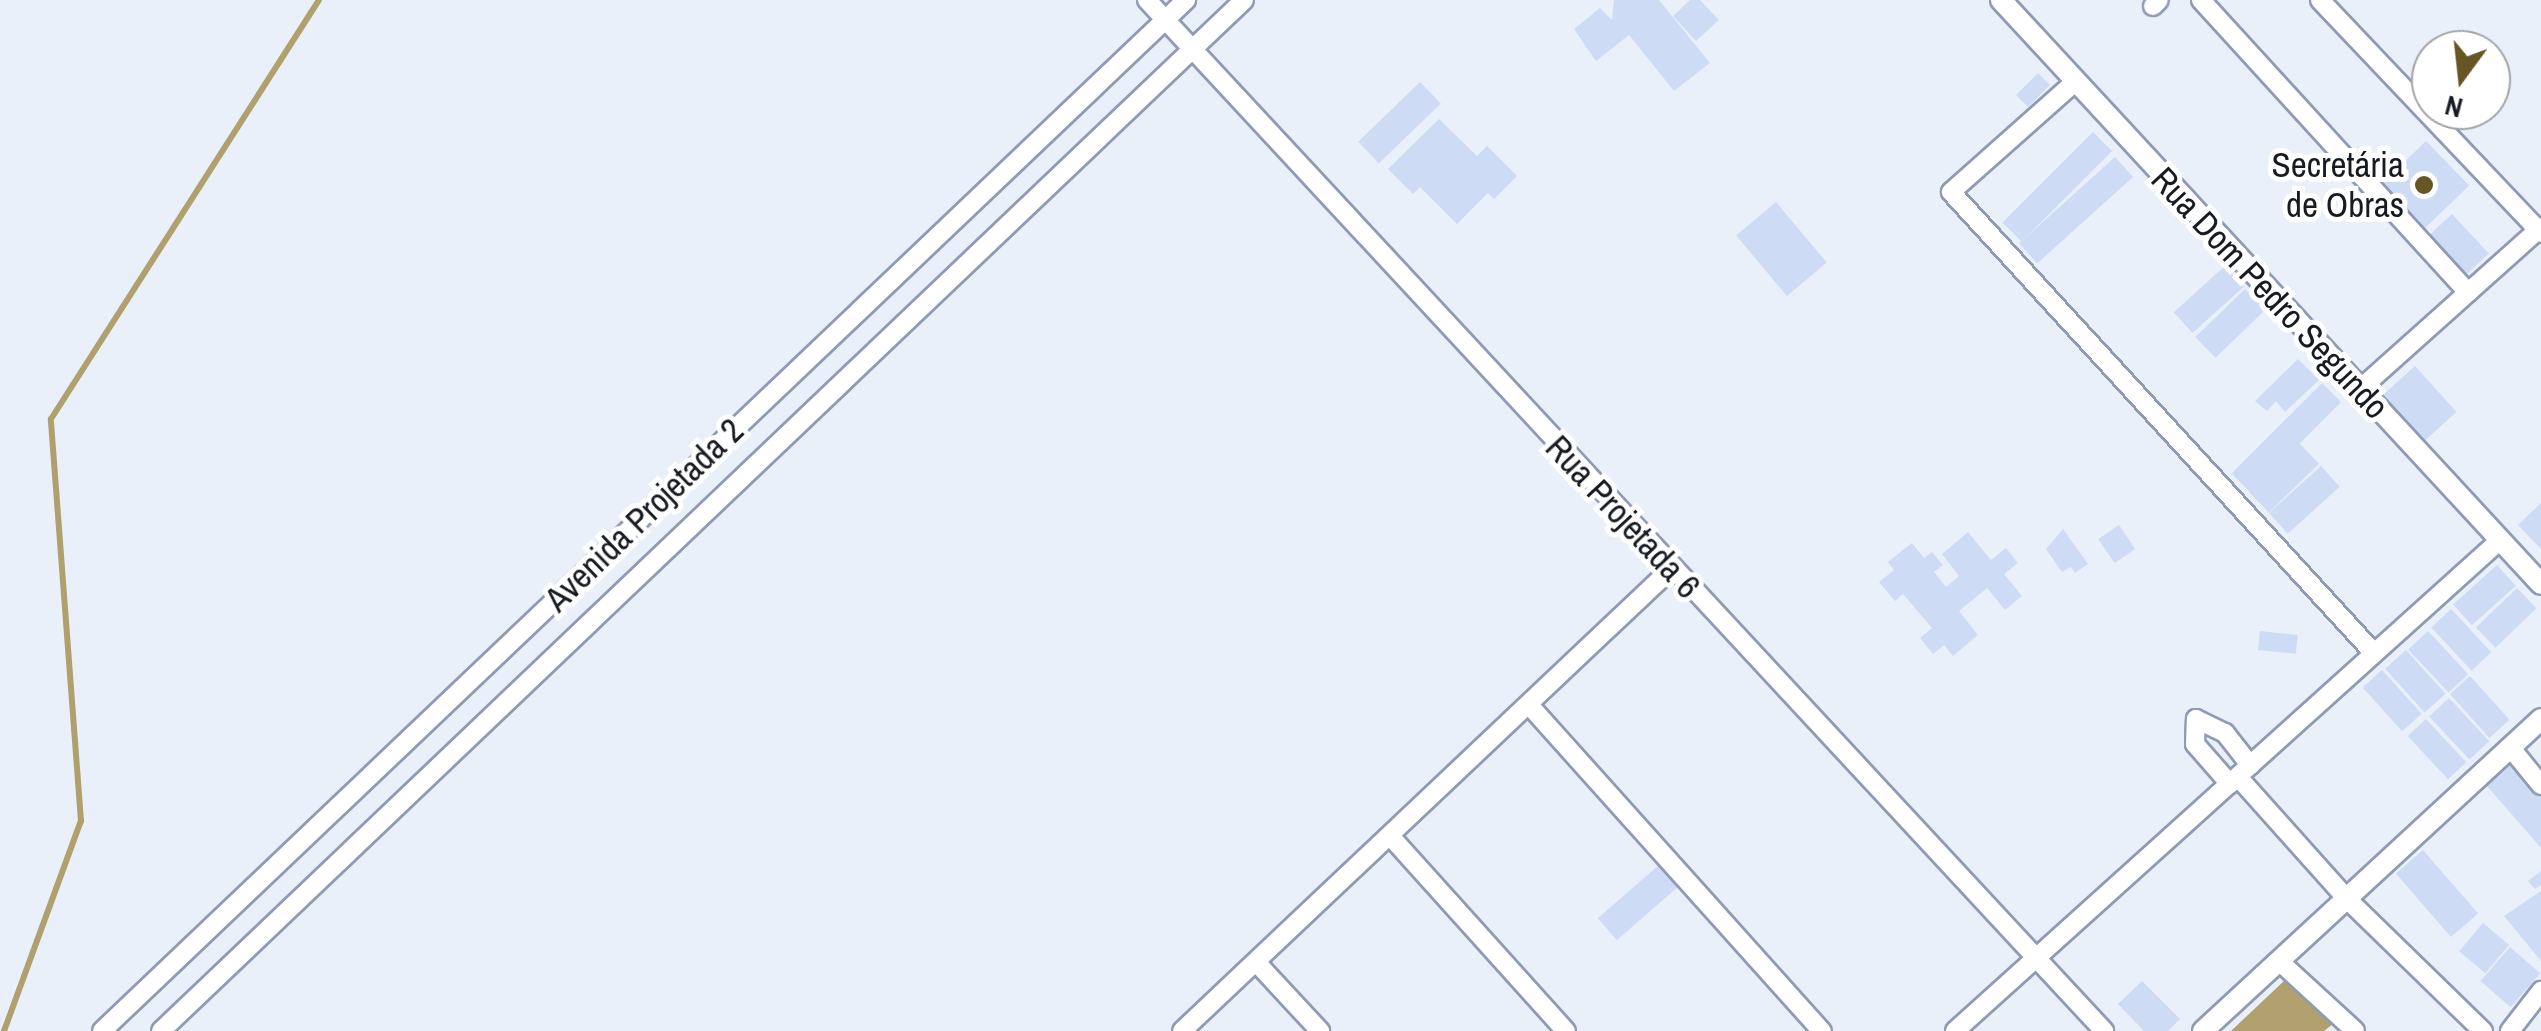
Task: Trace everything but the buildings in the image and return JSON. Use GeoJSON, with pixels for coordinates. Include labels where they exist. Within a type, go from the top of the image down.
{"type":"FeatureCollection","features":[{"type":"Feature","properties":{"kind":"street","name":"Rua Projetada 6"},"geometry":{"type":"LineString","coordinates":[[1147,0],[1671,569],[2104,1031]]}},
{"type":"Feature","properties":{"kind":"street","name":"Avenida Projetada 2"},"geometry":{"type":"LineString","coordinates":[[102,1031],[1186,0]]}},
{"type":"Feature","properties":{"kind":"street","name":"Avenida Projetada 2"},"geometry":{"type":"LineString","coordinates":[[161,1031],[1244,0]]}},
{"type":"Feature","properties":{"kind":"street","name":"Rua Dom Pedro Segundo"},"geometry":{"type":"LineString","coordinates":[[2001,0],[2541,584]]}},
{"type":"Feature","properties":{"kind":"street"},"geometry":{"type":"LineString","coordinates":[[2201,0],[2468,292]]}},
{"type":"Feature","properties":{"kind":"street"},"geometry":{"type":"LineString","coordinates":[[2320,0],[2540,230],[2359,390]]}},
{"type":"Feature","properties":{"kind":"street"},"geometry":{"type":"LineString","coordinates":[[2076,81],[1951,192],[2373,652]]}},
{"type":"Feature","properties":{"kind":"street"},"geometry":{"type":"LineString","coordinates":[[1956,1031],[2499,541]]}},
{"type":"Feature","properties":{"kind":"street"},"geometry":{"type":"LineString","coordinates":[[1182,1031],[1392,838],[1671,569]]}},
{"type":"Feature","properties":{"kind":"street"},"geometry":{"type":"LineString","coordinates":[[1530,706],[1822,1031]]}},
{"type":"Feature","properties":{"kind":"street"},"geometry":{"type":"LineString","coordinates":[[2203,1031],[2541,719]]}},
{"type":"Feature","properties":{"kind":"street"},"geometry":{"type":"LineString","coordinates":[[2510,747],[2541,785]]}},
{"type":"Feature","properties":{"kind":"street"},"geometry":{"type":"LineString","coordinates":[[2239,775],[2346,898],[2483,1031]]}},
{"type":"Feature","properties":{"kind":"street"},"geometry":{"type":"LineString","coordinates":[[1392,838],[1566,1031]]}},
{"type":"Feature","properties":{"kind":"street"},"geometry":{"type":"LineString","coordinates":[[2278,961],[2355,1031]]}},
{"type":"Feature","properties":{"kind":"street"},"geometry":{"type":"LineString","coordinates":[[1257,963],[1320,1031]]}},
{"type":"Feature","properties":{"kind":"street"},"geometry":{"type":"LineString","coordinates":[[2510,1031],[2541,991]]}},
{"type":"Feature","properties":{"kind":"shaded area"},"geometry":{"type":"Polygon","coordinates":[[[2285,980],[2333,1024],[2324,1031],[2231,1031],[2285,980]]]}},
{"type":"Feature","properties":{"kind":"waterway"},"geometry":{"type":"LineString","coordinates":[[4,1031],[81,821],[51,419],[319,0]]}},
{"type":"Feature","properties":{"kind":"place","name":"Secretária de Obras"},"geometry":{"type":"Point","coordinates":[2424,185]}}]}
